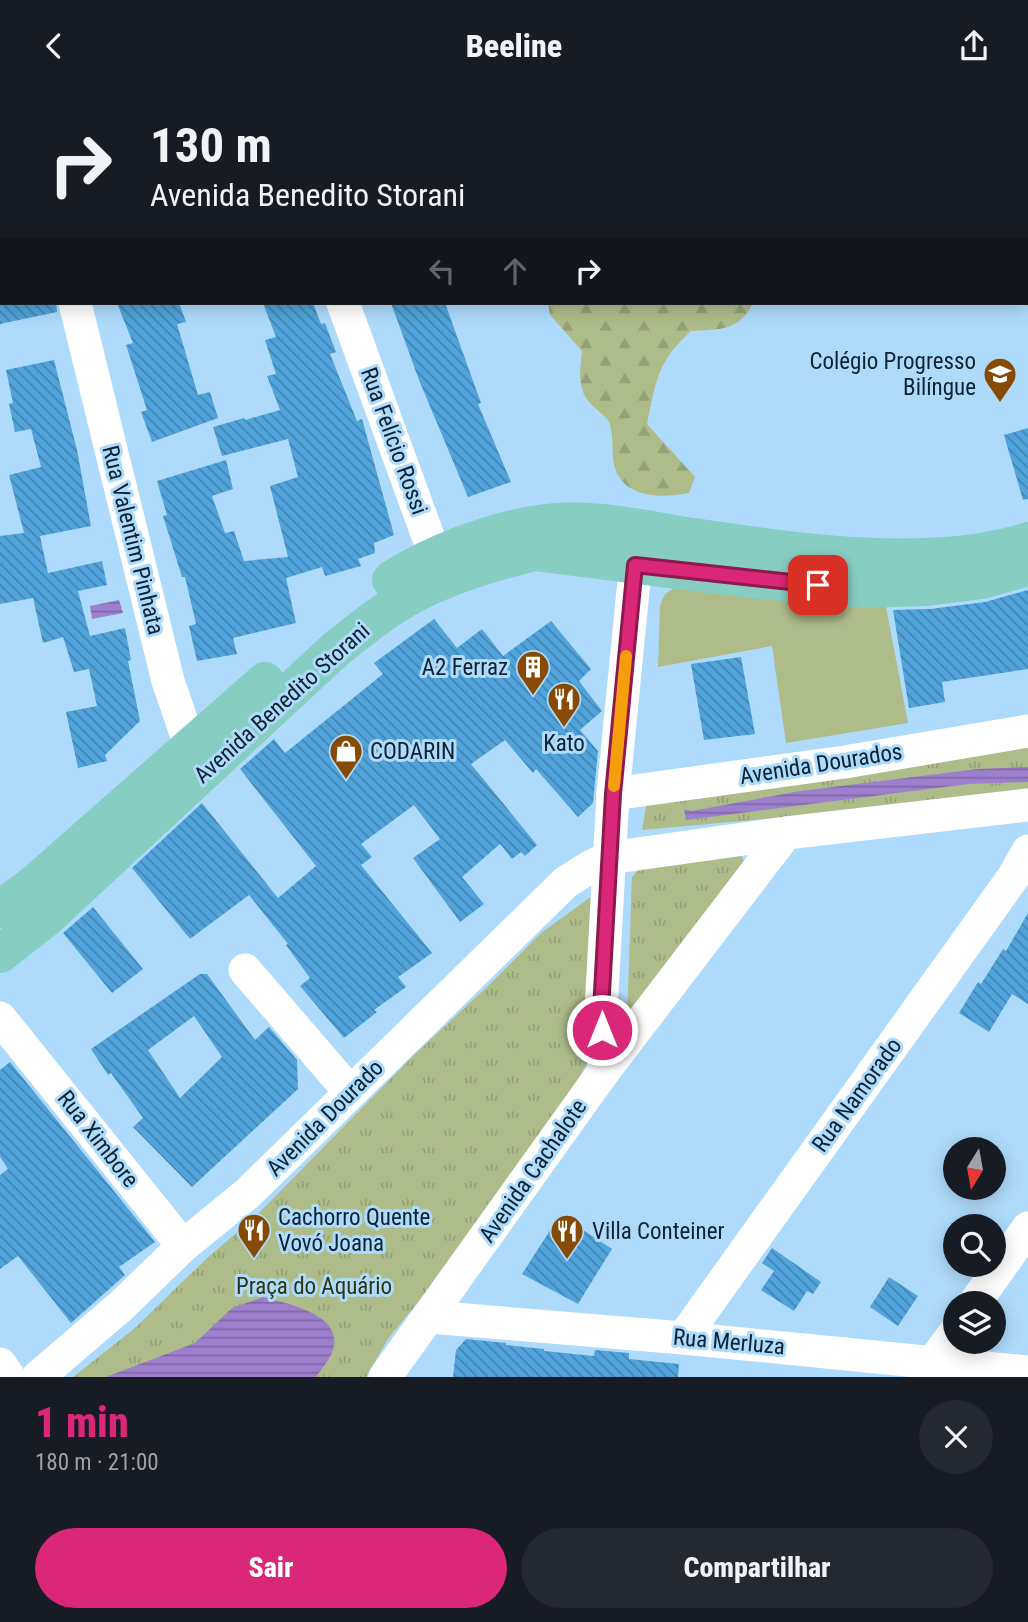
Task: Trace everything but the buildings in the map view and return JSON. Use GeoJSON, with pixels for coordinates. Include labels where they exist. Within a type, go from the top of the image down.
{"type":"FeatureCollection","features":[{"type":"Feature","properties":{"kind":"main road","name":"Avenida Benedito Storani"},"geometry":{"type":"LineString","coordinates":[[0,954],[46,918],[320,634],[377,589],[409,568],[440,568],[539,523],[582,522],[637,547],[747,579],[865,589],[927,587],[982,580],[1028,567]]}},
{"type":"Feature","properties":{"kind":"main road","name":"Avenida Benedito Storani"},"geometry":{"type":"LineString","coordinates":[[637,547],[764,548],[849,555],[939,555],[1000,550],[1028,541]]}},
{"type":"Feature","properties":{"kind":"main road","name":"Avenida Benedito Storani"},"geometry":{"type":"LineString","coordinates":[[0,909],[197,759]]}},
{"type":"Feature","properties":{"kind":"street","name":"Rua Valentim Pinhata"},"geometry":{"type":"LineString","coordinates":[[75,305],[168,681],[197,759]]}},
{"type":"Feature","properties":{"kind":"street","name":"Rua Felício Rossi"},"geometry":{"type":"LineString","coordinates":[[344,305],[440,568]]}},
{"type":"Feature","properties":{"kind":"street"},"geometry":{"type":"LineString","coordinates":[[604,1072],[601,1010],[613,794],[637,547]]}},
{"type":"Feature","properties":{"kind":"street","name":"Avenida Dourados"},"geometry":{"type":"LineString","coordinates":[[613,794],[845,762],[1028,731]]}},
{"type":"Feature","properties":{"kind":"street"},"geometry":{"type":"LineString","coordinates":[[610,858],[786,833],[1028,805]]}},
{"type":"Feature","properties":{"kind":"street","name":"Avenida Cachalote"},"geometry":{"type":"LineString","coordinates":[[385,1377],[604,1072],[786,833]]}},
{"type":"Feature","properties":{"kind":"street","name":"Rua Namorado"},"geometry":{"type":"LineString","coordinates":[[683,1338],[1014,876],[1028,851]]}},
{"type":"Feature","properties":{"kind":"street","name":"Avenida Dourado"},"geometry":{"type":"LineString","coordinates":[[38,1377],[121,1305],[183,1246],[248,1193],[566,883],[610,858]]}},
{"type":"Feature","properties":{"kind":"street"},"geometry":{"type":"LineString","coordinates":[[245,970],[350,1092]]}},
{"type":"Feature","properties":{"kind":"street","name":"Rua Ximbore"},"geometry":{"type":"LineString","coordinates":[[0,991],[7,1025],[183,1246]]}},
{"type":"Feature","properties":{"kind":"street"},"geometry":{"type":"LineString","coordinates":[[983,1291],[1028,1228]]}},
{"type":"Feature","properties":{"kind":"street","name":"Rua Merluza"},"geometry":{"type":"LineString","coordinates":[[430,1317],[683,1338],[1028,1372]]}},
{"type":"Feature","properties":{"kind":"street"},"geometry":{"type":"LineString","coordinates":[[933,1362],[943,1349]]}},
{"type":"Feature","properties":{"kind":"street"},"geometry":{"type":"LineString","coordinates":[[0,1364],[9,1377]]}},
{"type":"Feature","properties":{"kind":"green space"},"geometry":{"type":"Polygon","coordinates":[[[548,305],[752,305],[734,324],[719,329],[691,331],[671,353],[656,384],[647,424],[695,477],[689,493],[658,496],[638,492],[622,480],[614,465],[609,422],[584,395],[580,374],[582,351],[550,315],[548,305]]]}},
{"type":"Feature","properties":{"kind":"green space"},"geometry":{"type":"Polygon","coordinates":[[[674,588],[885,601],[908,723],[786,743],[772,646],[658,667],[660,605],[665,594],[674,588]]]}},
{"type":"Feature","properties":{"kind":"green space"},"geometry":{"type":"Polygon","coordinates":[[[1028,746],[1028,789],[786,817],[642,830],[647,801],[1028,746]]]}},
{"type":"Feature","properties":{"kind":"green space"},"geometry":{"type":"Polygon","coordinates":[[[739,852],[744,861],[627,1018],[632,877],[642,865],[739,852]]]}},
{"type":"Feature","properties":{"kind":"green space","name":"Praça do Aquário"},"geometry":{"type":"Polygon","coordinates":[[[595,894],[592,1054],[549,1132],[388,1339],[366,1377],[73,1377],[135,1328],[206,1259],[255,1217],[411,1058],[541,933],[595,894]]]}},
{"type":"Feature","properties":{"kind":"shaded area"},"geometry":{"type":"Polygon","coordinates":[[[119,600],[123,613],[92,619],[90,606],[119,600]]]}},
{"type":"Feature","properties":{"kind":"shaded area"},"geometry":{"type":"Polygon","coordinates":[[[1028,767],[1028,782],[968,784],[686,820],[684,809],[692,811],[800,791],[978,769],[1028,767]]]}},
{"type":"Feature","properties":{"kind":"shaded area"},"geometry":{"type":"Polygon","coordinates":[[[263,1297],[312,1313],[331,1329],[334,1340],[332,1353],[316,1377],[106,1377],[195,1343],[232,1308],[263,1297]]]}},
{"type":"Feature","properties":{"kind":"slow traffic"},"geometry":{"type":"LineString","coordinates":[[614,786],[626,656]]}},
{"type":"Feature","properties":{"kind":"place","name":"Colégio Progresso Bilíngue"},"geometry":{"type":"Point","coordinates":[1000,404]}},
{"type":"Feature","properties":{"kind":"place","name":"A2 Ferraz"},"geometry":{"type":"Point","coordinates":[533,697]}},
{"type":"Feature","properties":{"kind":"place","name":"Kato"},"geometry":{"type":"Point","coordinates":[564,729]}},
{"type":"Feature","properties":{"kind":"place","name":"CODARIN"},"geometry":{"type":"Point","coordinates":[346,781]}},
{"type":"Feature","properties":{"kind":"place","name":"Cachorro Quente Vovó Joana"},"geometry":{"type":"Point","coordinates":[254,1260]}},
{"type":"Feature","properties":{"kind":"place","name":"Villa Conteiner"},"geometry":{"type":"Point","coordinates":[567,1261]}},
{"type":"Feature","properties":{"kind":"route"},"geometry":{"type":"LineString","coordinates":[[602,1030],[613,794],[635,565],[818,585]]}}]}
